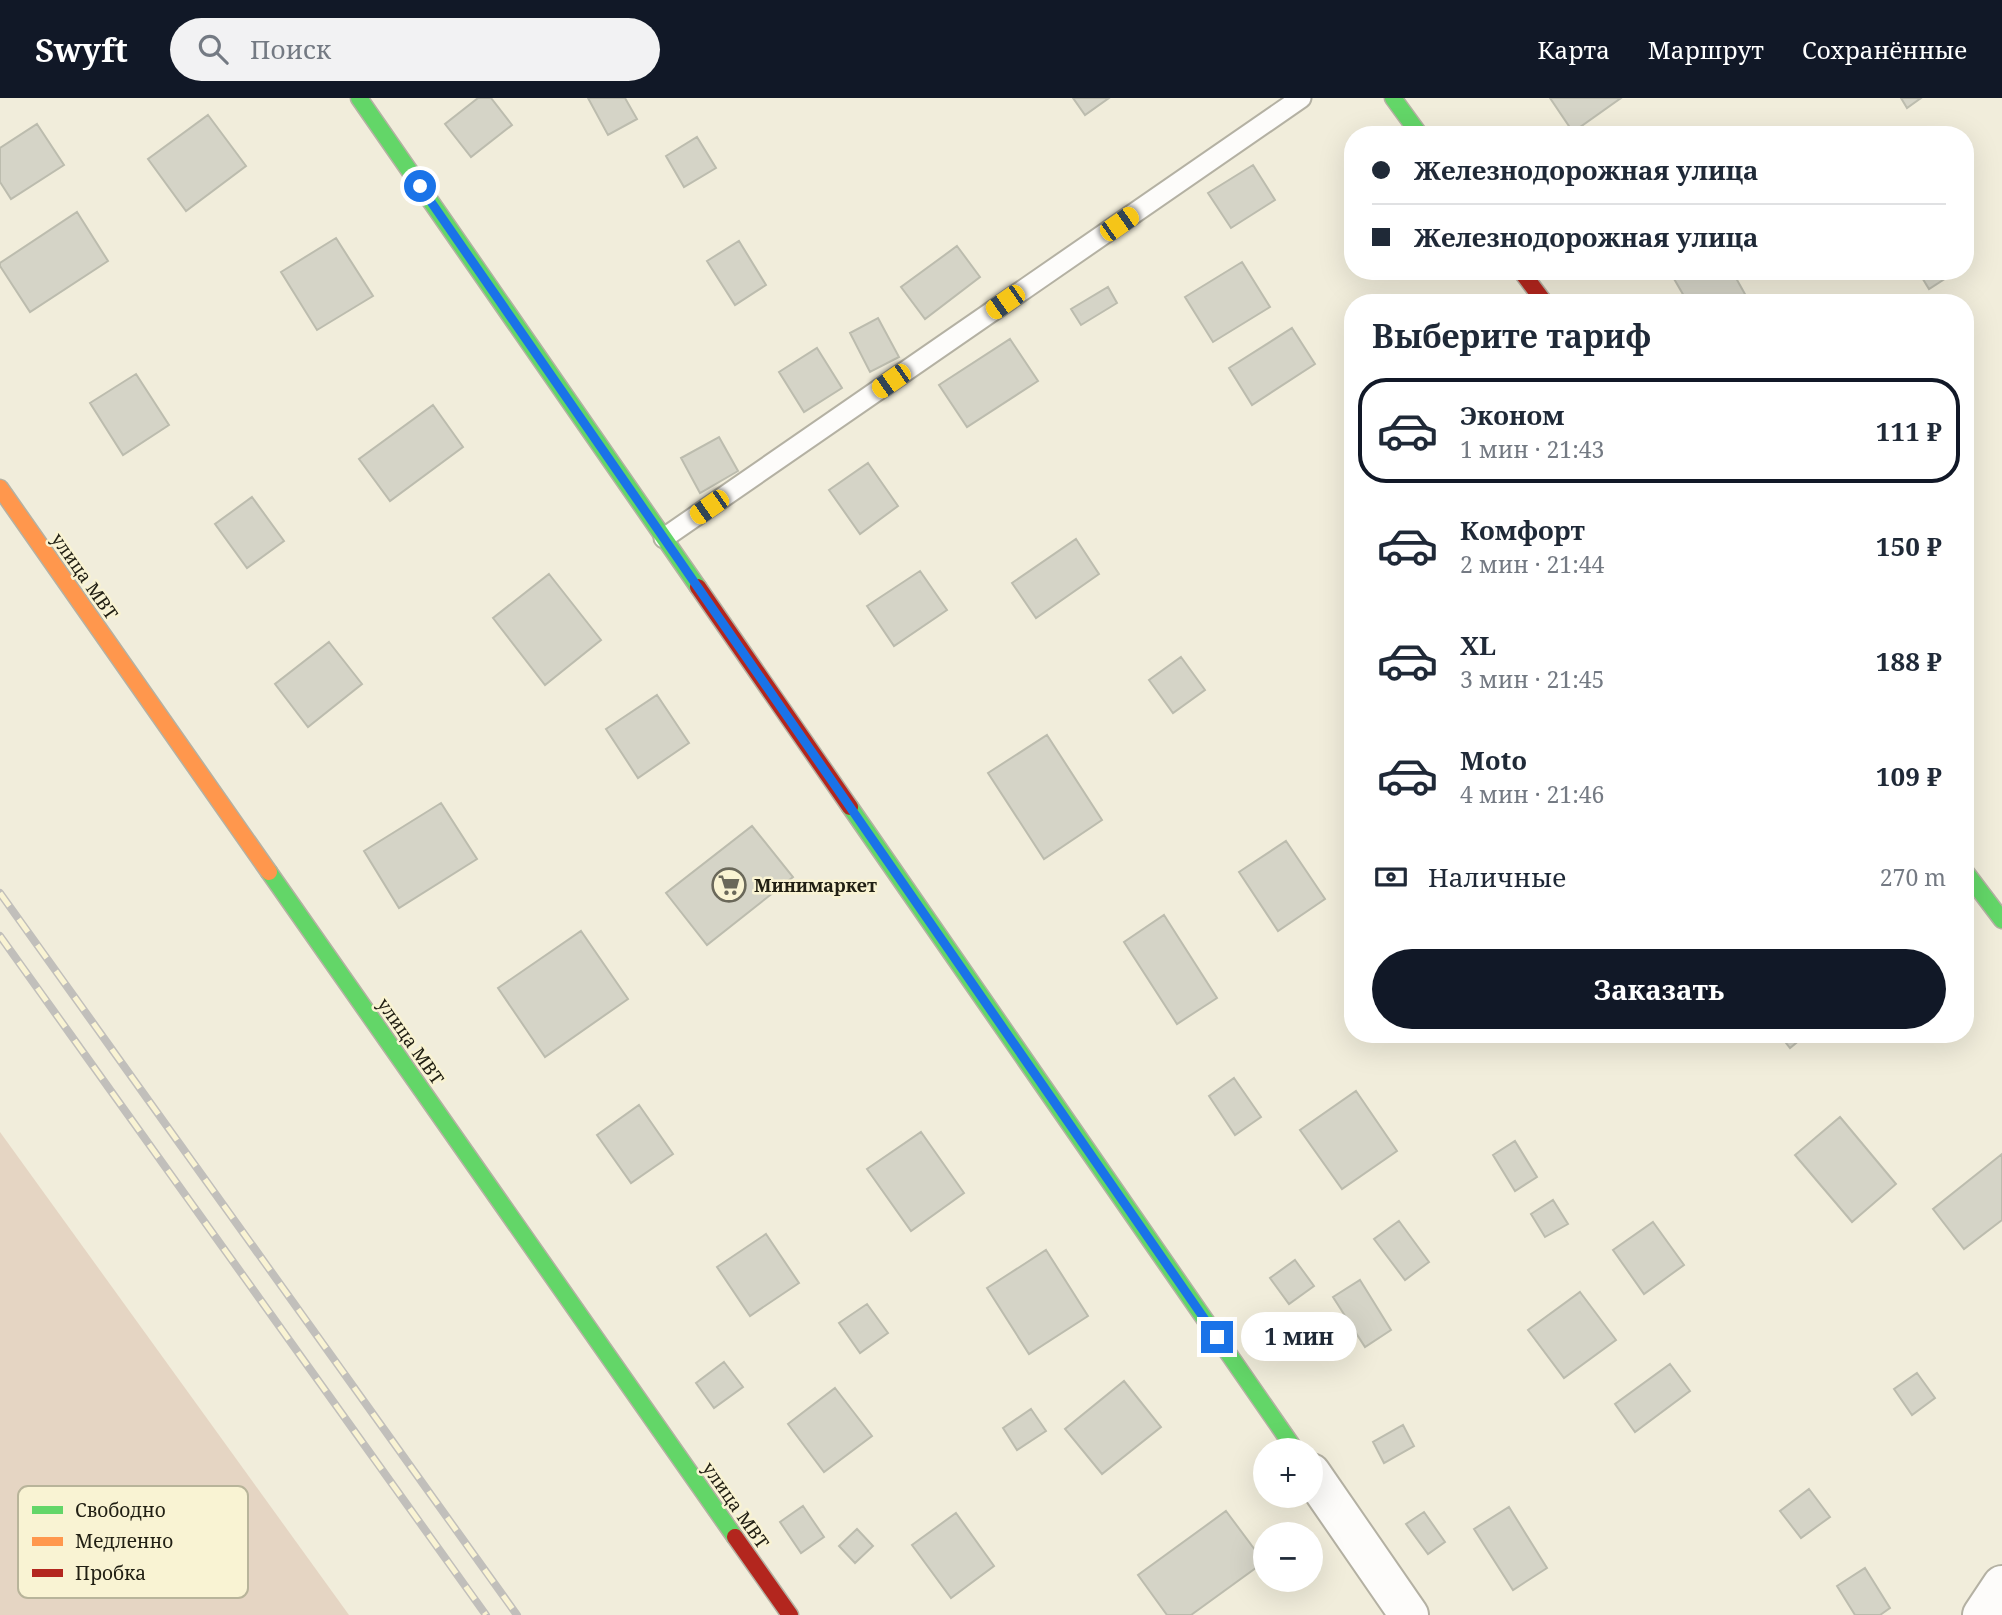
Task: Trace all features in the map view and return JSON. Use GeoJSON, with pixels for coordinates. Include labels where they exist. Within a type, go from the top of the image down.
{"type":"FeatureCollection","features":[{"type":"Feature","properties":{"kind":"street"},"geometry":{"type":"LineString","coordinates":[[359,98],[1287,1438]]}},
{"type":"Feature","properties":{"kind":"street"},"geometry":{"type":"LineString","coordinates":[[1393,98],[1413,126]]}},
{"type":"Feature","properties":{"kind":"street","name":"улица МВТ"},"geometry":{"type":"LineString","coordinates":[[0,488],[790,1615]]}},
{"type":"Feature","properties":{"kind":"street"},"geometry":{"type":"LineString","coordinates":[[1974,883],[2002,920]]}},
{"type":"Feature","properties":{"kind":"street"},"geometry":{"type":"LineString","coordinates":[[1323,1490],[1409,1615]]}},
{"type":"Feature","properties":{"kind":"street"},"geometry":{"type":"LineString","coordinates":[[1982,1615],[2002,1585]]}},
{"type":"Feature","properties":{"kind":"lane"},"geometry":{"type":"LineString","coordinates":[[664,538],[1301,98]]}},
{"type":"Feature","properties":{"kind":"shaded area"},"geometry":{"type":"Polygon","coordinates":[[[0,1132],[349,1615],[0,1615],[0,1132]]]}},
{"type":"Feature","properties":{"kind":"building"},"geometry":{"type":"Polygon","coordinates":[[[478,98],[491,98],[512,125],[471,157],[445,124],[478,98]]]}},
{"type":"Feature","properties":{"kind":"building"},"geometry":{"type":"Polygon","coordinates":[[[588,98],[625,98],[637,119],[608,135],[588,98]]]}},
{"type":"Feature","properties":{"kind":"building"},"geometry":{"type":"Polygon","coordinates":[[[1073,98],[1109,98],[1085,115],[1073,98]]]}},
{"type":"Feature","properties":{"kind":"building"},"geometry":{"type":"Polygon","coordinates":[[[1550,98],[1621,98],[1581,126],[1569,126],[1550,98]]]}},
{"type":"Feature","properties":{"kind":"building"},"geometry":{"type":"Polygon","coordinates":[[[1901,98],[1921,98],[1907,108],[1901,98]]]}},
{"type":"Feature","properties":{"kind":"building"},"geometry":{"type":"Polygon","coordinates":[[[208,115],[246,166],[186,211],[148,159],[208,115]]]}},
{"type":"Feature","properties":{"kind":"building"},"geometry":{"type":"Polygon","coordinates":[[[37,124],[64,165],[11,199],[0,182],[0,148],[37,124]]]}},
{"type":"Feature","properties":{"kind":"building"},"geometry":{"type":"Polygon","coordinates":[[[697,137],[716,168],[684,187],[666,156],[697,137]]]}},
{"type":"Feature","properties":{"kind":"building"},"geometry":{"type":"Polygon","coordinates":[[[1253,165],[1275,200],[1231,228],[1208,193],[1253,165]]]}},
{"type":"Feature","properties":{"kind":"building"},"geometry":{"type":"Polygon","coordinates":[[[77,212],[108,261],[30,312],[0,263],[77,212]]]}},
{"type":"Feature","properties":{"kind":"building"},"geometry":{"type":"Polygon","coordinates":[[[336,238],[373,296],[317,330],[281,272],[336,238]]]}},
{"type":"Feature","properties":{"kind":"building"},"geometry":{"type":"Polygon","coordinates":[[[739,241],[766,285],[735,305],[707,261],[739,241]]]}},
{"type":"Feature","properties":{"kind":"building"},"geometry":{"type":"Polygon","coordinates":[[[957,246],[980,277],[925,319],[901,287],[957,246]]]}},
{"type":"Feature","properties":{"kind":"building"},"geometry":{"type":"Polygon","coordinates":[[[1242,262],[1270,307],[1213,342],[1185,297],[1242,262]]]}},
{"type":"Feature","properties":{"kind":"building"},"geometry":{"type":"Polygon","coordinates":[[[1675,280],[1737,280],[1745,294],[1683,294],[1675,280]]]}},
{"type":"Feature","properties":{"kind":"building"},"geometry":{"type":"Polygon","coordinates":[[[1924,280],[1943,280],[1929,289],[1924,280]]]}},
{"type":"Feature","properties":{"kind":"building"},"geometry":{"type":"Polygon","coordinates":[[[1108,287],[1117,303],[1081,325],[1071,309],[1108,287]]]}},
{"type":"Feature","properties":{"kind":"building"},"geometry":{"type":"Polygon","coordinates":[[[878,318],[899,357],[870,372],[850,333],[878,318]]]}},
{"type":"Feature","properties":{"kind":"building"},"geometry":{"type":"Polygon","coordinates":[[[1292,328],[1315,364],[1252,405],[1229,368],[1292,328]]]}},
{"type":"Feature","properties":{"kind":"building"},"geometry":{"type":"Polygon","coordinates":[[[1010,339],[1038,381],[967,427],[939,385],[1010,339]]]}},
{"type":"Feature","properties":{"kind":"building"},"geometry":{"type":"Polygon","coordinates":[[[817,348],[842,388],[804,412],[779,372],[817,348]]]}},
{"type":"Feature","properties":{"kind":"building"},"geometry":{"type":"Polygon","coordinates":[[[136,374],[169,425],[123,455],[90,403],[136,374]]]}},
{"type":"Feature","properties":{"kind":"building"},"geometry":{"type":"Polygon","coordinates":[[[433,405],[463,447],[390,501],[359,459],[433,405]]]}},
{"type":"Feature","properties":{"kind":"building"},"geometry":{"type":"Polygon","coordinates":[[[719,437],[738,471],[700,493],[681,458],[719,437]]]}},
{"type":"Feature","properties":{"kind":"building"},"geometry":{"type":"Polygon","coordinates":[[[868,463],[898,506],[860,534],[829,490],[868,463]]]}},
{"type":"Feature","properties":{"kind":"building"},"geometry":{"type":"Polygon","coordinates":[[[252,497],[284,541],[247,568],[215,524],[252,497]]]}},
{"type":"Feature","properties":{"kind":"building"},"geometry":{"type":"Polygon","coordinates":[[[1076,539],[1099,574],[1036,618],[1012,583],[1076,539]]]}},
{"type":"Feature","properties":{"kind":"building"},"geometry":{"type":"Polygon","coordinates":[[[920,571],[947,610],[894,646],[867,606],[920,571]]]}},
{"type":"Feature","properties":{"kind":"building"},"geometry":{"type":"Polygon","coordinates":[[[549,574],[601,640],[545,685],[493,618],[549,574]]]}},
{"type":"Feature","properties":{"kind":"building"},"geometry":{"type":"Polygon","coordinates":[[[329,642],[362,684],[308,727],[275,684],[329,642]]]}},
{"type":"Feature","properties":{"kind":"building"},"geometry":{"type":"Polygon","coordinates":[[[1181,657],[1205,690],[1173,713],[1149,680],[1181,657]]]}},
{"type":"Feature","properties":{"kind":"building"},"geometry":{"type":"Polygon","coordinates":[[[657,695],[689,743],[638,778],[606,729],[657,695]]]}},
{"type":"Feature","properties":{"kind":"building"},"geometry":{"type":"Polygon","coordinates":[[[1047,735],[1102,820],[1044,859],[988,773],[1047,735]]]}},
{"type":"Feature","properties":{"kind":"building"},"geometry":{"type":"Polygon","coordinates":[[[441,803],[477,859],[399,908],[364,851],[441,803]]]}},
{"type":"Feature","properties":{"kind":"building","name":"Минимаркет"},"geometry":{"type":"Polygon","coordinates":[[[752,826],[793,877],[707,945],[666,893],[752,826]]]}},
{"type":"Feature","properties":{"kind":"building"},"geometry":{"type":"Polygon","coordinates":[[[1286,841],[1325,899],[1278,931],[1239,872],[1286,841]]]}},
{"type":"Feature","properties":{"kind":"building"},"geometry":{"type":"Polygon","coordinates":[[[1164,915],[1217,998],[1177,1024],[1124,942],[1164,915]]]}},
{"type":"Feature","properties":{"kind":"building"},"geometry":{"type":"Polygon","coordinates":[[[581,931],[628,999],[545,1057],[498,988],[581,931]]]}},
{"type":"Feature","properties":{"kind":"building"},"geometry":{"type":"Polygon","coordinates":[[[1234,1078],[1261,1117],[1235,1135],[1209,1096],[1234,1078]]]}},
{"type":"Feature","properties":{"kind":"building"},"geometry":{"type":"Polygon","coordinates":[[[1356,1091],[1397,1151],[1342,1189],[1300,1130],[1356,1091]]]}},
{"type":"Feature","properties":{"kind":"building"},"geometry":{"type":"Polygon","coordinates":[[[639,1105],[673,1154],[631,1183],[597,1135],[639,1105]]]}},
{"type":"Feature","properties":{"kind":"building"},"geometry":{"type":"Polygon","coordinates":[[[1840,1117],[1896,1184],[1852,1222],[1795,1155],[1840,1117]]]}},
{"type":"Feature","properties":{"kind":"building"},"geometry":{"type":"Polygon","coordinates":[[[921,1132],[964,1193],[911,1231],[867,1169],[921,1132]]]}},
{"type":"Feature","properties":{"kind":"building"},"geometry":{"type":"Polygon","coordinates":[[[1515,1141],[1537,1177],[1515,1191],[1493,1155],[1515,1141]]]}},
{"type":"Feature","properties":{"kind":"building"},"geometry":{"type":"Polygon","coordinates":[[[2002,1154],[2002,1220],[1964,1249],[1933,1209],[2002,1154]]]}},
{"type":"Feature","properties":{"kind":"building"},"geometry":{"type":"Polygon","coordinates":[[[1553,1200],[1568,1224],[1545,1237],[1531,1214],[1553,1200]]]}},
{"type":"Feature","properties":{"kind":"building"},"geometry":{"type":"Polygon","coordinates":[[[1399,1221],[1429,1262],[1405,1280],[1374,1239],[1399,1221]]]}},
{"type":"Feature","properties":{"kind":"building"},"geometry":{"type":"Polygon","coordinates":[[[1653,1222],[1684,1265],[1644,1294],[1613,1250],[1653,1222]]]}},
{"type":"Feature","properties":{"kind":"building"},"geometry":{"type":"Polygon","coordinates":[[[766,1234],[799,1283],[750,1316],[717,1267],[766,1234]]]}},
{"type":"Feature","properties":{"kind":"building"},"geometry":{"type":"Polygon","coordinates":[[[1046,1250],[1088,1316],[1029,1354],[987,1288],[1046,1250]]]}},
{"type":"Feature","properties":{"kind":"building"},"geometry":{"type":"Polygon","coordinates":[[[1295,1260],[1314,1286],[1289,1304],[1270,1278],[1295,1260]]]}},
{"type":"Feature","properties":{"kind":"building"},"geometry":{"type":"Polygon","coordinates":[[[1360,1280],[1391,1330],[1365,1347],[1333,1297],[1360,1280]]]}},
{"type":"Feature","properties":{"kind":"building"},"geometry":{"type":"Polygon","coordinates":[[[1580,1292],[1616,1340],[1564,1378],[1528,1330],[1580,1292]]]}},
{"type":"Feature","properties":{"kind":"building"},"geometry":{"type":"Polygon","coordinates":[[[867,1304],[888,1333],[860,1353],[839,1323],[867,1304]]]}},
{"type":"Feature","properties":{"kind":"building"},"geometry":{"type":"Polygon","coordinates":[[[724,1362],[743,1387],[714,1408],[696,1383],[724,1362]]]}},
{"type":"Feature","properties":{"kind":"building"},"geometry":{"type":"Polygon","coordinates":[[[1670,1364],[1690,1391],[1635,1432],[1615,1404],[1670,1364]]]}},
{"type":"Feature","properties":{"kind":"building"},"geometry":{"type":"Polygon","coordinates":[[[1917,1373],[1935,1398],[1912,1415],[1894,1389],[1917,1373]]]}},
{"type":"Feature","properties":{"kind":"building"},"geometry":{"type":"Polygon","coordinates":[[[1124,1381],[1161,1427],[1102,1474],[1065,1429],[1124,1381]]]}},
{"type":"Feature","properties":{"kind":"building"},"geometry":{"type":"Polygon","coordinates":[[[835,1388],[872,1436],[824,1472],[788,1424],[835,1388]]]}},
{"type":"Feature","properties":{"kind":"building"},"geometry":{"type":"Polygon","coordinates":[[[1031,1409],[1046,1431],[1017,1450],[1003,1428],[1031,1409]]]}},
{"type":"Feature","properties":{"kind":"building"},"geometry":{"type":"Polygon","coordinates":[[[1403,1425],[1414,1446],[1384,1463],[1373,1442],[1403,1425]]]}},
{"type":"Feature","properties":{"kind":"building"},"geometry":{"type":"Polygon","coordinates":[[[1809,1489],[1830,1517],[1801,1538],[1780,1511],[1809,1489]]]}},
{"type":"Feature","properties":{"kind":"building"},"geometry":{"type":"Polygon","coordinates":[[[803,1506],[824,1537],[801,1553],[780,1522],[803,1506]]]}},
{"type":"Feature","properties":{"kind":"building"},"geometry":{"type":"Polygon","coordinates":[[[1509,1507],[1547,1568],[1513,1590],[1474,1529],[1509,1507]]]}},
{"type":"Feature","properties":{"kind":"building"},"geometry":{"type":"Polygon","coordinates":[[[1226,1511],[1253,1547],[1253,1570],[1191,1615],[1167,1615],[1138,1575],[1226,1511]]]}},
{"type":"Feature","properties":{"kind":"building"},"geometry":{"type":"Polygon","coordinates":[[[1424,1512],[1445,1542],[1428,1554],[1406,1524],[1424,1512]]]}},
{"type":"Feature","properties":{"kind":"building"},"geometry":{"type":"Polygon","coordinates":[[[956,1513],[994,1566],[951,1598],[912,1545],[956,1513]]]}},
{"type":"Feature","properties":{"kind":"building"},"geometry":{"type":"Polygon","coordinates":[[[857,1529],[873,1546],[855,1563],[839,1546],[857,1529]]]}},
{"type":"Feature","properties":{"kind":"building"},"geometry":{"type":"Polygon","coordinates":[[[1865,1568],[1890,1608],[1880,1615],[1855,1615],[1837,1586],[1865,1568]]]}},
{"type":"Feature","properties":{"kind":"railway"},"geometry":{"type":"LineString","coordinates":[[0,893],[517,1615]]}},
{"type":"Feature","properties":{"kind":"railway"},"geometry":{"type":"LineString","coordinates":[[0,936],[486,1615]]}},
{"type":"Feature","properties":{"kind":"traffic: fast"},"geometry":{"type":"LineString","coordinates":[[359,98],[698,587]]}},
{"type":"Feature","properties":{"kind":"traffic: fast"},"geometry":{"type":"LineString","coordinates":[[1393,98],[1413,126]]}},
{"type":"Feature","properties":{"kind":"traffic: fast"},"geometry":{"type":"LineString","coordinates":[[850,807],[1287,1438]]}},
{"type":"Feature","properties":{"kind":"traffic: fast"},"geometry":{"type":"LineString","coordinates":[[269,872],[735,1537]]}},
{"type":"Feature","properties":{"kind":"traffic: fast"},"geometry":{"type":"LineString","coordinates":[[1974,883],[2002,920]]}},
{"type":"Feature","properties":{"kind":"traffic: slow"},"geometry":{"type":"LineString","coordinates":[[0,488],[269,872]]}},
{"type":"Feature","properties":{"kind":"traffic: jam"},"geometry":{"type":"LineString","coordinates":[[1528,280],[1538,294]]}},
{"type":"Feature","properties":{"kind":"traffic: jam"},"geometry":{"type":"LineString","coordinates":[[698,587],[850,807]]}},
{"type":"Feature","properties":{"kind":"traffic: jam"},"geometry":{"type":"LineString","coordinates":[[735,1537],[790,1615]]}},
{"type":"Feature","properties":{"kind":"place","name":"Минимаркет"},"geometry":{"type":"Point","coordinates":[729,885]}},
{"type":"Feature","properties":{"kind":"route"},"geometry":{"type":"LineString","coordinates":[[420,186],[1217,1337]]}}]}
